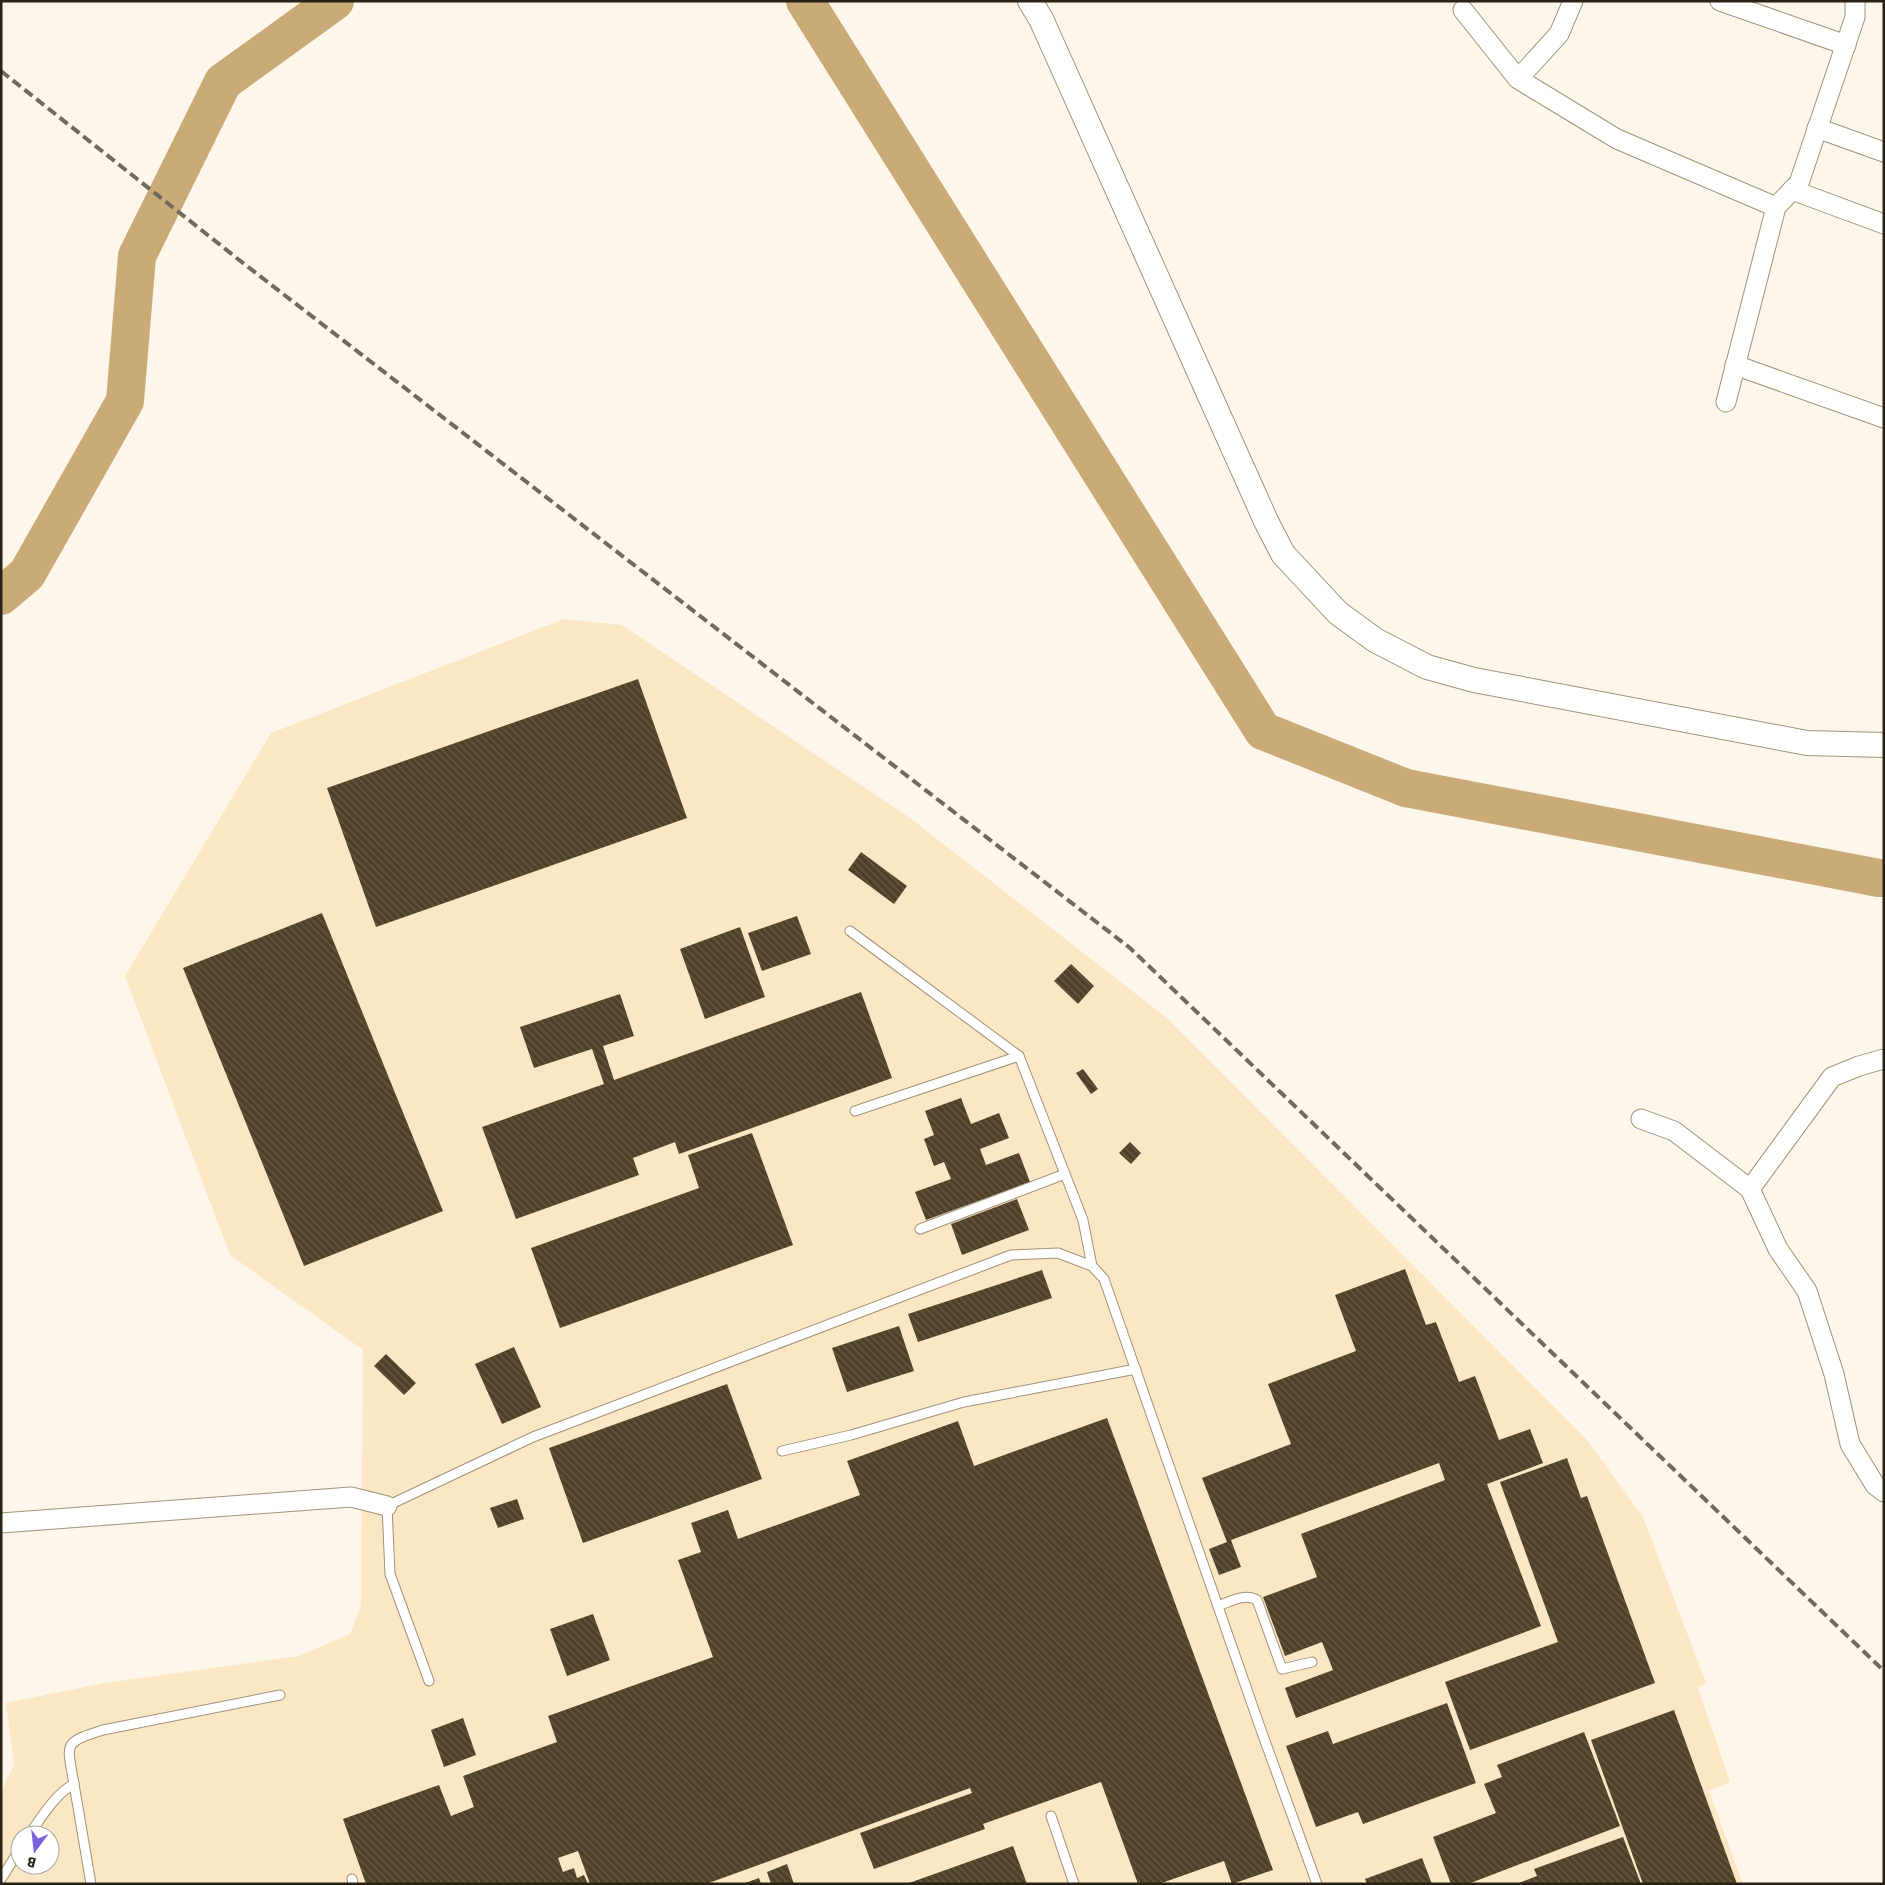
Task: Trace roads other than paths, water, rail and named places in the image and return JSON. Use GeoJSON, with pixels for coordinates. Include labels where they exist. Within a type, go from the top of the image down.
{"type":"FeatureCollection","features":[{"type":"Feature","properties":{"kind":"street"},"geometry":{"type":"LineString","coordinates":[[1030,1],[1041,19],[1266,521],[1283,554],[1338,613],[1375,640],[1427,667],[1474,680],[1760,732],[1807,743],[1884,745]]}},
{"type":"Feature","properties":{"kind":"street"},"geometry":{"type":"LineString","coordinates":[[1518,80],[1559,34],[1573,1]]}},
{"type":"Feature","properties":{"kind":"street"},"geometry":{"type":"LineString","coordinates":[[1720,1],[1846,44]]}},
{"type":"Feature","properties":{"kind":"street"},"geometry":{"type":"LineString","coordinates":[[1726,402],[1776,207],[1799,183],[1855,17],[1855,1]]}},
{"type":"Feature","properties":{"kind":"street"},"geometry":{"type":"LineString","coordinates":[[1463,10],[1518,80],[1617,139],[1776,207]]}},
{"type":"Feature","properties":{"kind":"street"},"geometry":{"type":"LineString","coordinates":[[1818,128],[1884,152]]}},
{"type":"Feature","properties":{"kind":"street"},"geometry":{"type":"LineString","coordinates":[[1792,190],[1884,224]]}},
{"type":"Feature","properties":{"kind":"street"},"geometry":{"type":"LineString","coordinates":[[1735,365],[1884,418]]}},
{"type":"Feature","properties":{"kind":"street"},"geometry":{"type":"LineString","coordinates":[[1750,1190],[1832,1077],[1859,1066],[1884,1059]]}},
{"type":"Feature","properties":{"kind":"street"},"geometry":{"type":"LineString","coordinates":[[1642,1119],[1674,1131],[1750,1190],[1778,1248],[1808,1291],[1834,1374],[1850,1444],[1875,1486],[1884,1492]]}},
{"type":"Feature","properties":{"kind":"street"},"geometry":{"type":"LineString","coordinates":[[1,1523],[351,1497],[387,1506]]}},
{"type":"Feature","properties":{"kind":"lane"},"geometry":{"type":"LineString","coordinates":[[850,931],[1019,1056],[1083,1220],[1092,1266]]}},
{"type":"Feature","properties":{"kind":"lane"},"geometry":{"type":"LineString","coordinates":[[856,1111],[1019,1056]]}},
{"type":"Feature","properties":{"kind":"lane"},"geometry":{"type":"LineString","coordinates":[[920,1228],[1065,1174]]}},
{"type":"Feature","properties":{"kind":"lane"},"geometry":{"type":"LineString","coordinates":[[429,1681],[390,1574],[387,1506],[533,1437],[1011,1255],[1058,1253],[1092,1266],[1104,1279],[1317,1884]]}},
{"type":"Feature","properties":{"kind":"lane"},"geometry":{"type":"LineString","coordinates":[[782,1451],[851,1434],[964,1402],[1136,1369]]}},
{"type":"Feature","properties":{"kind":"lane"},"geometry":{"type":"LineString","coordinates":[[1218,1606],[1240,1598],[1252,1597],[1258,1600],[1282,1668],[1312,1662]]}},
{"type":"Feature","properties":{"kind":"lane"},"geometry":{"type":"LineString","coordinates":[[90,1884],[68,1753],[70,1745],[77,1738],[103,1730],[280,1695]]}},
{"type":"Feature","properties":{"kind":"lane"},"geometry":{"type":"LineString","coordinates":[[36,1825],[67,1788],[74,1784]]}},
{"type":"Feature","properties":{"kind":"lane"},"geometry":{"type":"LineString","coordinates":[[1051,1816],[1074,1884]]}},
{"type":"Feature","properties":{"kind":"lane"},"geometry":{"type":"LineString","coordinates":[[1,1879],[10,1865]]}},
{"type":"Feature","properties":{"kind":"waterway"},"geometry":{"type":"LineString","coordinates":[[1,596],[27,574],[125,401],[137,256],[223,82],[335,1]]}},
{"type":"Feature","properties":{"kind":"waterway"},"geometry":{"type":"LineString","coordinates":[[805,1],[1263,731],[1406,788],[1884,878]]}},
{"type":"Feature","properties":{"kind":"railway"},"geometry":{"type":"LineString","coordinates":[[1,71],[243,263],[1130,948],[1884,1671]]}}]}
